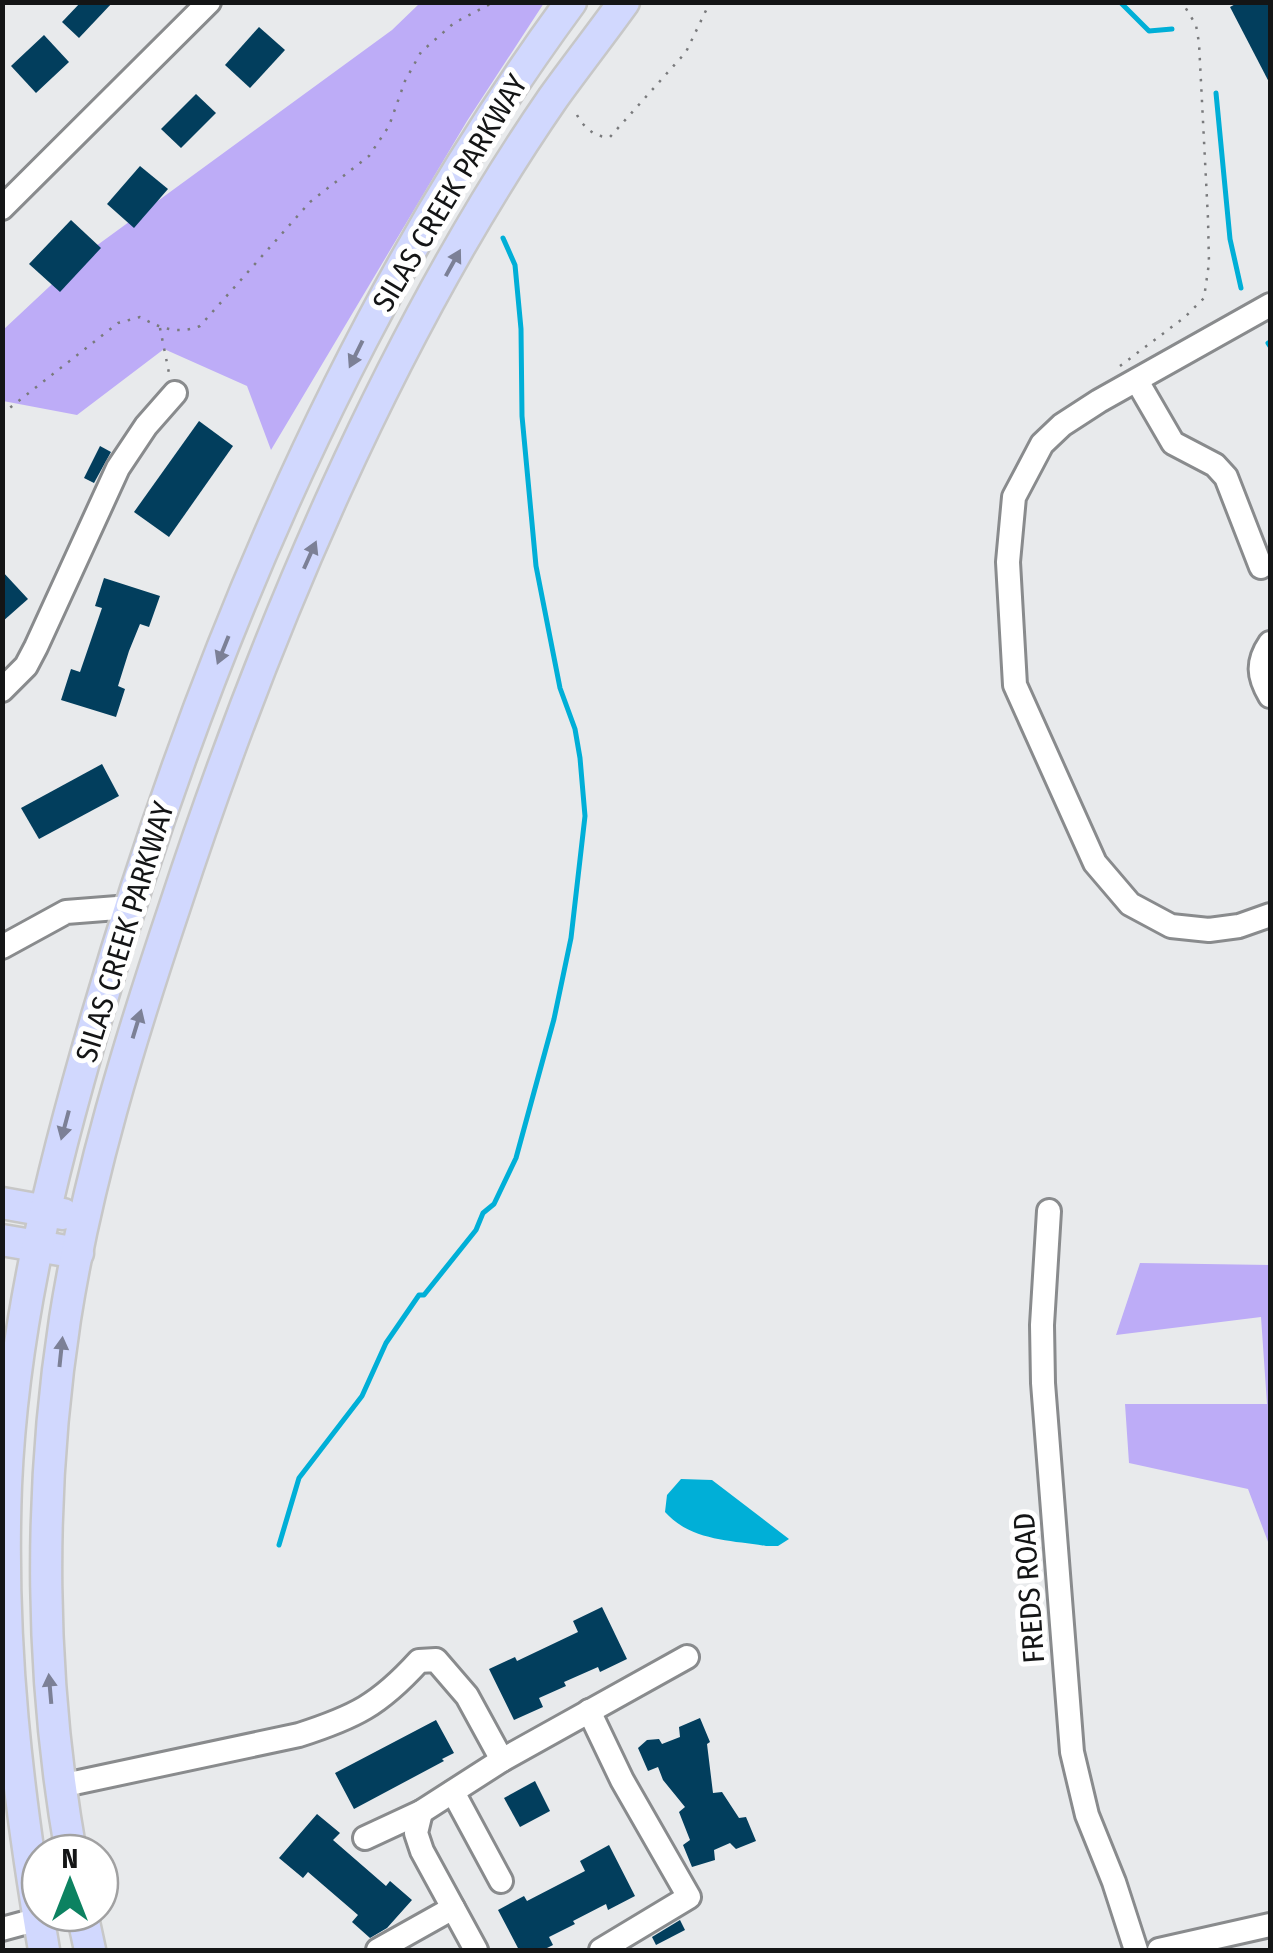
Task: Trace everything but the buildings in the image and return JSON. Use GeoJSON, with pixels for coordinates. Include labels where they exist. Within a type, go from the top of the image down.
{"type":"FeatureCollection","features":[{"type":"Feature","properties":{"kind":"main road","name":"SILAS CREEK PARKWAY"},"geometry":{"type":"LineString","coordinates":[[24,1833],[7,1697],[3,1586],[4,1474],[14,1383],[43,1210],[130,907],[207,688],[316,437],[415,241],[465,157],[570,2]]}},
{"type":"Feature","properties":{"kind":"main road","name":"SILAS CREEK PARKWAY"},"geometry":{"type":"LineString","coordinates":[[68,1833],[49,1677],[46,1553],[50,1449],[65,1320],[118,1090],[190,858],[238,727],[354,455],[409,342],[478,219],[553,99],[624,2]]}},
{"type":"Feature","properties":{"kind":"main road"},"geometry":{"type":"LineString","coordinates":[[316,437],[354,455]]}},
{"type":"Feature","properties":{"kind":"main road"},"geometry":{"type":"LineString","coordinates":[[2,1203],[86,1220]]}},
{"type":"Feature","properties":{"kind":"main road"},"geometry":{"type":"LineString","coordinates":[[2,1240],[78,1253]]}},
{"type":"Feature","properties":{"kind":"street"},"geometry":{"type":"LineString","coordinates":[[2,208],[209,2]]}},
{"type":"Feature","properties":{"kind":"street"},"geometry":{"type":"LineString","coordinates":[[1270,305],[1127,375],[1042,444],[1022,477],[1012,509],[1008,562],[1015,685],[1095,863],[1130,904],[1171,926],[1209,930],[1240,926],[1270,915]]}},
{"type":"Feature","properties":{"kind":"street"},"geometry":{"type":"LineString","coordinates":[[1127,375],[1173,443],[1214,465],[1226,477],[1261,567]]}},
{"type":"Feature","properties":{"kind":"street"},"geometry":{"type":"LineString","coordinates":[[2,690],[26,666],[36,648],[123,459],[175,394]]}},
{"type":"Feature","properties":{"kind":"street"},"geometry":{"type":"LineString","coordinates":[[1270,643],[1259,670],[1270,696]]}},
{"type":"Feature","properties":{"kind":"street"},"geometry":{"type":"LineString","coordinates":[[2,946],[66,912],[130,907]]}},
{"type":"Feature","properties":{"kind":"street","name":"FREDS ROAD"},"geometry":{"type":"LineString","coordinates":[[1049,1211],[1042,1325],[1043,1383],[1072,1752],[1086,1815],[1136,1950]]}},
{"type":"Feature","properties":{"kind":"street"},"geometry":{"type":"LineString","coordinates":[[365,1838],[421,1812],[502,1760],[687,1657]]}},
{"type":"Feature","properties":{"kind":"street"},"geometry":{"type":"LineString","coordinates":[[60,1786],[329,1725],[389,1694],[419,1661],[436,1660],[467,1696],[502,1760]]}},
{"type":"Feature","properties":{"kind":"street"},"geometry":{"type":"LineString","coordinates":[[588,1711],[622,1780],[689,1897],[601,1950]]}},
{"type":"Feature","properties":{"kind":"street"},"geometry":{"type":"LineString","coordinates":[[453,1792],[501,1882]]}},
{"type":"Feature","properties":{"kind":"street"},"geometry":{"type":"LineString","coordinates":[[421,1812],[416,1832],[422,1851],[476,1950]]}},
{"type":"Feature","properties":{"kind":"street"},"geometry":{"type":"LineString","coordinates":[[378,1950],[453,1908]]}},
{"type":"Feature","properties":{"kind":"street"},"geometry":{"type":"LineString","coordinates":[[1171,1949],[1270,1925]]}},
{"type":"Feature","properties":{"kind":"path"},"geometry":{"type":"LineString","coordinates":[[2,414],[118,323],[140,317],[160,328],[186,332],[200,326],[310,202],[369,156],[388,126],[422,52],[454,24],[494,2]]}},
{"type":"Feature","properties":{"kind":"path"},"geometry":{"type":"LineString","coordinates":[[577,116],[588,130],[601,138],[610,137],[686,52],[710,2]]}},
{"type":"Feature","properties":{"kind":"path"},"geometry":{"type":"LineString","coordinates":[[1127,375],[1204,298],[1207,284],[1208,220],[1199,43],[1196,25],[1182,2]]}},
{"type":"Feature","properties":{"kind":"path"},"geometry":{"type":"LineString","coordinates":[[160,328],[175,394]]}},
{"type":"Feature","properties":{"kind":"shaded area"},"geometry":{"type":"Polygon","coordinates":[[[420,3],[544,3],[467,121],[271,450],[247,386],[164,349],[77,415],[3,401],[3,330],[81,257],[392,30],[420,3]]]}},
{"type":"Feature","properties":{"kind":"shaded area"},"geometry":{"type":"Polygon","coordinates":[[[1140,1263],[1270,1265],[1270,1547],[1248,1489],[1129,1463],[1125,1404],[1267,1404],[1261,1317],[1116,1335],[1140,1263]]]}},
{"type":"Feature","properties":{"kind":"water"},"geometry":{"type":"Polygon","coordinates":[[[681,1479],[712,1480],[789,1539],[778,1546],[766,1546],[712,1538],[687,1529],[665,1512],[667,1495],[681,1479]]]}},
{"type":"Feature","properties":{"kind":"waterway"},"geometry":{"type":"LineString","coordinates":[[1120,2],[1149,31],[1172,29]]}},
{"type":"Feature","properties":{"kind":"waterway"},"geometry":{"type":"LineString","coordinates":[[1216,93],[1230,239],[1241,288]]}},
{"type":"Feature","properties":{"kind":"waterway"},"geometry":{"type":"LineString","coordinates":[[279,1545],[299,1478],[362,1396],[386,1343],[419,1295],[424,1295],[476,1230],[483,1213],[494,1204],[516,1158],[554,1019],[571,938],[585,816],[580,758],[575,729],[560,688],[536,566],[522,416],[521,329],[515,265],[503,238]]}}]}
